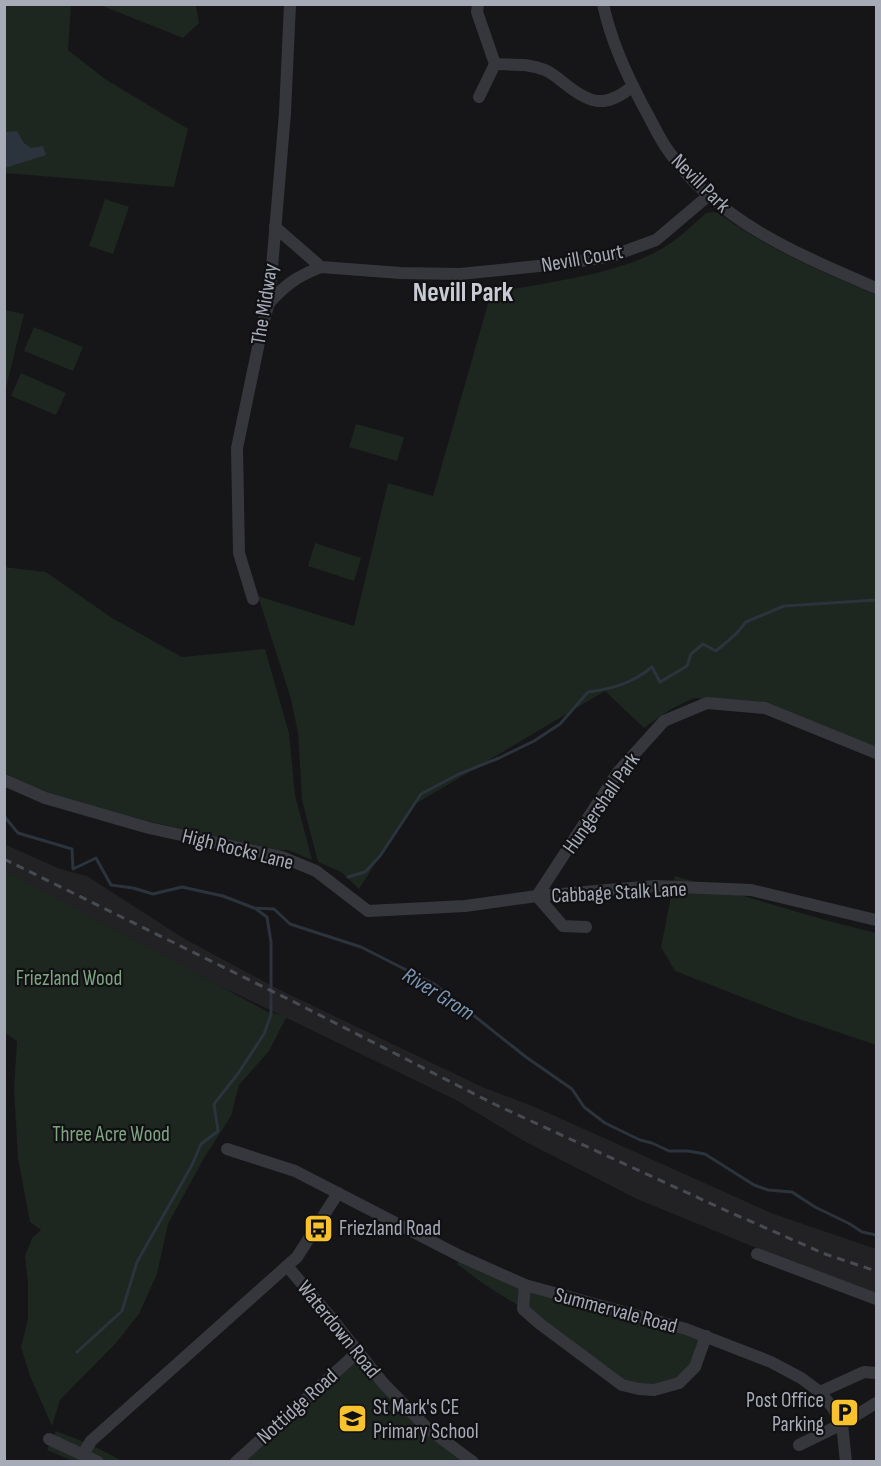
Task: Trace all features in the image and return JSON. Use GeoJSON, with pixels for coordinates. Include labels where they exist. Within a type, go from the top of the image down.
{"type":"FeatureCollection","features":[{"type":"Feature","properties":{"kind":"street","name":"The Midway"},"geometry":{"type":"LineString","coordinates":[[253,599],[239,554],[237,448],[269,303],[285,113],[290,4]]}},
{"type":"Feature","properties":{"kind":"street"},"geometry":{"type":"LineString","coordinates":[[478,4],[477,12],[495,64],[479,97]]}},
{"type":"Feature","properties":{"kind":"street","name":"Nevill Park"},"geometry":{"type":"LineString","coordinates":[[603,4],[609,30],[633,86],[669,152],[708,196],[758,232],[814,261],[876,288]]}},
{"type":"Feature","properties":{"kind":"street"},"geometry":{"type":"LineString","coordinates":[[495,64],[525,65],[547,70],[591,100],[614,100],[633,86]]}},
{"type":"Feature","properties":{"kind":"street","name":"Nevill Court"},"geometry":{"type":"LineString","coordinates":[[321,267],[400,273],[460,274],[612,256],[656,240],[708,196]]}},
{"type":"Feature","properties":{"kind":"street"},"geometry":{"type":"LineString","coordinates":[[269,303],[298,276],[321,267],[275,227]]}},
{"type":"Feature","properties":{"kind":"street","name":"Hungershall Park"},"geometry":{"type":"LineString","coordinates":[[537,896],[618,772],[664,721],[707,703],[765,708],[876,753]]}},
{"type":"Feature","properties":{"kind":"street","name":"High Rocks Lane"},"geometry":{"type":"LineString","coordinates":[[4,780],[45,798],[149,828],[282,857],[316,871],[368,911],[465,906],[537,896]]}},
{"type":"Feature","properties":{"kind":"street","name":"Cabbage Stalk Lane"},"geometry":{"type":"LineString","coordinates":[[537,896],[655,886],[751,890],[876,920]]}},
{"type":"Feature","properties":{"kind":"street"},"geometry":{"type":"LineString","coordinates":[[537,896],[562,926],[586,927]]}},
{"type":"Feature","properties":{"kind":"street","name":"Summervale Road"},"geometry":{"type":"LineString","coordinates":[[227,1149],[295,1172],[460,1256],[525,1285],[706,1336],[771,1362],[801,1378],[820,1392],[833,1408],[842,1424],[846,1461]]}},
{"type":"Feature","properties":{"kind":"street"},"geometry":{"type":"LineString","coordinates":[[83,1454],[91,1441],[297,1257],[338,1193]]}},
{"type":"Feature","properties":{"kind":"street"},"geometry":{"type":"LineString","coordinates":[[757,1254],[812,1279],[876,1299]]}},
{"type":"Feature","properties":{"kind":"street","name":"Waterdown Road"},"geometry":{"type":"LineString","coordinates":[[287,1266],[383,1383],[426,1427],[473,1461]]}},
{"type":"Feature","properties":{"kind":"street","name":"Summervale Road"},"geometry":{"type":"LineString","coordinates":[[525,1285],[523,1309],[622,1385],[654,1390],[679,1383],[695,1367],[706,1336]]}},
{"type":"Feature","properties":{"kind":"street","name":"Nottidge Road"},"geometry":{"type":"LineString","coordinates":[[236,1461],[359,1351]]}},
{"type":"Feature","properties":{"kind":"street"},"geometry":{"type":"LineString","coordinates":[[820,1392],[864,1372],[876,1373]]}},
{"type":"Feature","properties":{"kind":"street"},"geometry":{"type":"LineString","coordinates":[[799,1445],[874,1408]]}},
{"type":"Feature","properties":{"kind":"street"},"geometry":{"type":"LineString","coordinates":[[49,1439],[98,1461]]}},
{"type":"Feature","properties":{"kind":"shaded area"},"geometry":{"type":"Polygon","coordinates":[[[17,131],[24,143],[31,148],[43,146],[46,155],[5,168],[5,132],[17,131]]]}},
{"type":"Feature","properties":{"kind":"shaded area"},"geometry":{"type":"Polygon","coordinates":[[[4,844],[60,869],[87,876],[183,938],[278,989],[482,1087],[535,1107],[771,1213],[876,1249],[876,1293],[754,1247],[637,1199],[522,1140],[456,1100],[155,957],[5,874],[4,844]]]}},
{"type":"Feature","properties":{"kind":"green space"},"geometry":{"type":"Polygon","coordinates":[[[4,5],[71,5],[68,50],[105,79],[188,129],[174,187],[5,173],[4,5]]]}},
{"type":"Feature","properties":{"kind":"green space"},"geometry":{"type":"Polygon","coordinates":[[[100,5],[196,5],[199,23],[183,38],[100,5]]]}},
{"type":"Feature","properties":{"kind":"green space"},"geometry":{"type":"Polygon","coordinates":[[[105,199],[129,207],[113,254],[89,246],[105,199]]]}},
{"type":"Feature","properties":{"kind":"green space"},"geometry":{"type":"Polygon","coordinates":[[[713,212],[795,258],[876,295],[876,748],[769,704],[694,698],[671,709],[644,728],[605,691],[412,806],[359,889],[341,872],[318,862],[302,800],[298,733],[291,699],[258,596],[354,626],[388,483],[433,496],[491,293],[575,278],[638,260],[663,248],[706,213],[713,212]]]}},
{"type":"Feature","properties":{"kind":"green space"},"geometry":{"type":"Polygon","coordinates":[[[4,310],[24,314],[5,392],[4,310]]]}},
{"type":"Feature","properties":{"kind":"green space"},"geometry":{"type":"Polygon","coordinates":[[[34,327],[83,347],[73,371],[24,351],[34,327]]]}},
{"type":"Feature","properties":{"kind":"green space"},"geometry":{"type":"Polygon","coordinates":[[[21,373],[66,393],[56,415],[11,396],[21,373]]]}},
{"type":"Feature","properties":{"kind":"green space"},"geometry":{"type":"Polygon","coordinates":[[[356,424],[404,437],[397,461],[349,447],[356,424]]]}},
{"type":"Feature","properties":{"kind":"green space"},"geometry":{"type":"Polygon","coordinates":[[[315,543],[361,558],[354,581],[308,566],[315,543]]]}},
{"type":"Feature","properties":{"kind":"green space"},"geometry":{"type":"Polygon","coordinates":[[[4,567],[46,572],[112,618],[182,657],[265,649],[289,733],[295,795],[312,860],[288,850],[278,850],[151,822],[48,794],[5,774],[4,567]]]}},
{"type":"Feature","properties":{"kind":"green space","name":"Three Acre Wood"},"geometry":{"type":"Polygon","coordinates":[[[4,870],[268,1012],[287,1016],[269,1051],[239,1085],[231,1116],[204,1158],[168,1224],[157,1274],[139,1314],[116,1343],[60,1400],[52,1426],[30,1376],[21,1347],[28,1319],[25,1256],[32,1238],[41,1230],[30,1222],[18,1158],[14,1089],[17,1041],[5,1033],[4,870]]]}},
{"type":"Feature","properties":{"kind":"green space"},"geometry":{"type":"Polygon","coordinates":[[[675,876],[876,933],[876,1045],[793,1017],[675,971],[661,947],[675,876]]]}},
{"type":"Feature","properties":{"kind":"green space"},"geometry":{"type":"Polygon","coordinates":[[[460,1257],[485,1269],[704,1336],[694,1366],[678,1381],[654,1389],[623,1384],[524,1309],[485,1285],[457,1264],[460,1257]]]}},
{"type":"Feature","properties":{"kind":"green space","name":"St Mark's CE Primary School"},"geometry":{"type":"Polygon","coordinates":[[[359,1353],[382,1384],[472,1461],[237,1462],[269,1440],[324,1392],[320,1387],[359,1353]]]}},
{"type":"Feature","properties":{"kind":"green space"},"geometry":{"type":"Polygon","coordinates":[[[56,1431],[92,1445],[122,1461],[73,1461],[47,1450],[56,1431]]]}},
{"type":"Feature","properties":{"kind":"waterway"},"geometry":{"type":"LineString","coordinates":[[348,877],[365,872],[380,856],[421,794],[459,774],[534,741],[560,724],[588,692],[622,684],[652,667],[660,682],[687,666],[691,654],[703,644],[716,651],[746,622],[784,606],[876,600]]}},
{"type":"Feature","properties":{"kind":"waterway","name":"River Grom"},"geometry":{"type":"LineString","coordinates":[[4,816],[18,833],[72,849],[73,869],[96,858],[111,885],[153,894],[182,887],[223,896],[254,908],[274,909],[290,924],[361,947],[434,984],[526,1057],[572,1089],[584,1107],[605,1123],[669,1151],[705,1154],[754,1185],[768,1190],[792,1192],[862,1232],[876,1235]]}},
{"type":"Feature","properties":{"kind":"waterway"},"geometry":{"type":"LineString","coordinates":[[77,1352],[122,1311],[137,1262],[192,1165],[201,1144],[218,1131],[214,1104],[237,1075],[264,1034],[271,1015],[271,942],[267,917],[256,909]]}},
{"type":"Feature","properties":{"kind":"railway"},"geometry":{"type":"LineString","coordinates":[[4,859],[494,1104],[825,1254],[876,1271]]}},
{"type":"Feature","properties":{"kind":"place","name":"Friezland Road"},"geometry":{"type":"Point","coordinates":[318,1228]}},
{"type":"Feature","properties":{"kind":"place","name":"Post Office Parking"},"geometry":{"type":"Point","coordinates":[845,1412]}},
{"type":"Feature","properties":{"kind":"place","name":"St Mark's CE Primary School"},"geometry":{"type":"Point","coordinates":[352,1419]}},
{"type":"Feature","properties":{"kind":"district","name":"Nevill Park"},"geometry":{"type":"Point","coordinates":[463,292]}},
{"type":"Feature","properties":{"kind":"park label","name":"Friezland Wood"},"geometry":{"type":"Point","coordinates":[69,978]}}]}
